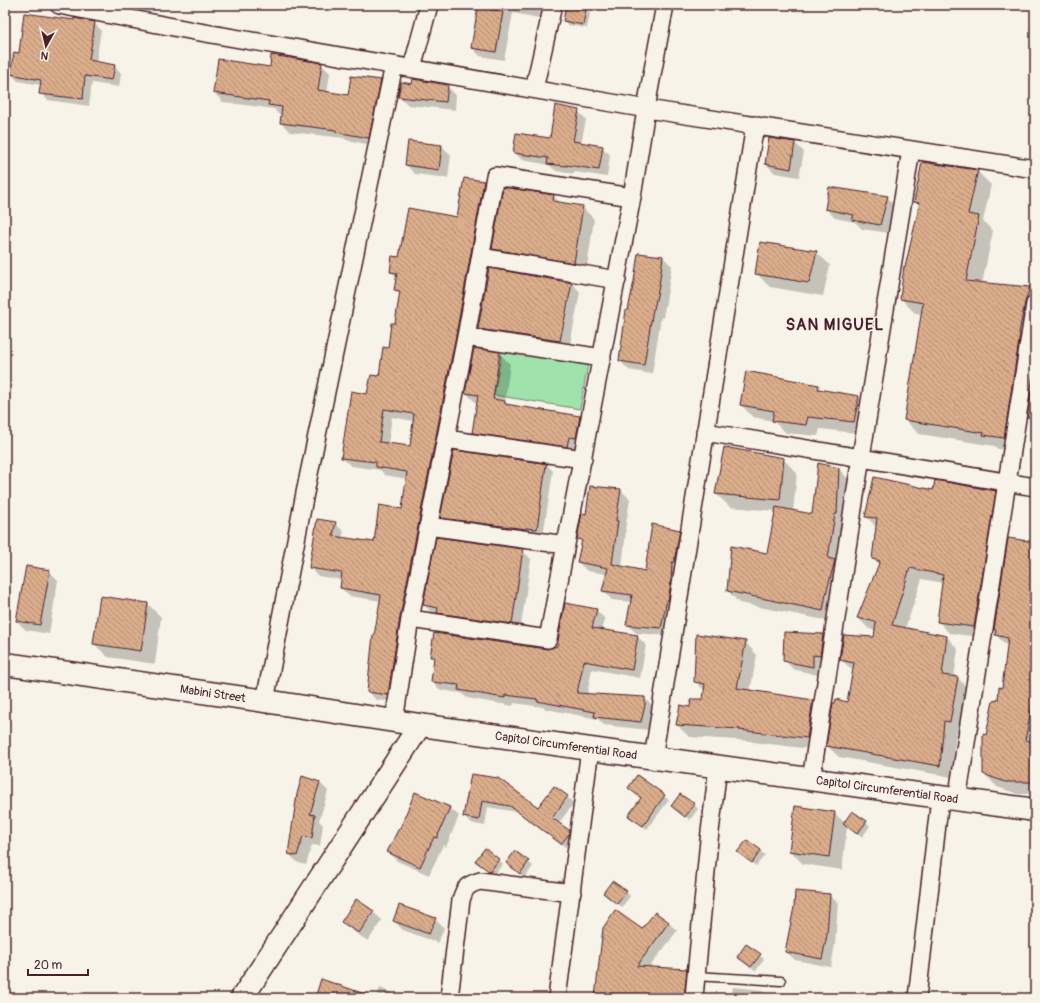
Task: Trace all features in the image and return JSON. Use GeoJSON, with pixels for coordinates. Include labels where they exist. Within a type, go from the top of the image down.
{"type":"FeatureCollection","features":[{"type":"Feature","properties":{"kind":"main road","name":"Mabini Street"},"geometry":{"type":"LineString","coordinates":[[5,664],[265,701],[420,725]]}},
{"type":"Feature","properties":{"kind":"main road","name":"Capitol Circumferential Road"},"geometry":{"type":"LineString","coordinates":[[420,725],[1035,810]]}},
{"type":"Feature","properties":{"kind":"main road"},"geometry":{"type":"LineString","coordinates":[[242,998],[420,725]]}},
{"type":"Feature","properties":{"kind":"street"},"geometry":{"type":"LineString","coordinates":[[59,5],[111,10],[394,65],[647,109],[1035,169]]}},
{"type":"Feature","properties":{"kind":"street"},"geometry":{"type":"LineString","coordinates":[[412,68],[429,5]]}},
{"type":"Feature","properties":{"kind":"street"},"geometry":{"type":"LineString","coordinates":[[534,89],[553,5]]}},
{"type":"Feature","properties":{"kind":"street"},"geometry":{"type":"LineString","coordinates":[[410,619],[548,639],[617,280],[665,5]]}},
{"type":"Feature","properties":{"kind":"street"},"geometry":{"type":"LineString","coordinates":[[265,701],[305,493],[394,65]]}},
{"type":"Feature","properties":{"kind":"street"},"geometry":{"type":"LineString","coordinates":[[653,758],[755,125]]}},
{"type":"Feature","properties":{"kind":"street"},"geometry":{"type":"LineString","coordinates":[[811,780],[860,458],[912,150]]}},
{"type":"Feature","properties":{"kind":"street"},"geometry":{"type":"LineString","coordinates":[[394,721],[410,619],[466,337],[495,176],[632,197]]}},
{"type":"Feature","properties":{"kind":"street"},"geometry":{"type":"LineString","coordinates":[[481,257],[617,280]]}},
{"type":"Feature","properties":{"kind":"street"},"geometry":{"type":"LineString","coordinates":[[917,998],[948,799],[1008,482],[1035,304]]}},
{"type":"Feature","properties":{"kind":"street"},"geometry":{"type":"LineString","coordinates":[[466,337],[602,358]]}},
{"type":"Feature","properties":{"kind":"street"},"geometry":{"type":"LineString","coordinates":[[705,432],[1035,486]]}},
{"type":"Feature","properties":{"kind":"street"},"geometry":{"type":"LineString","coordinates":[[446,439],[583,459]]}},
{"type":"Feature","properties":{"kind":"street"},"geometry":{"type":"LineString","coordinates":[[428,526],[566,545]]}},
{"type":"Feature","properties":{"kind":"street"},"geometry":{"type":"LineString","coordinates":[[558,998],[590,749]]}},
{"type":"Feature","properties":{"kind":"street"},"geometry":{"type":"LineString","coordinates":[[694,997],[709,840],[718,767]]}},
{"type":"Feature","properties":{"kind":"street"},"geometry":{"type":"LineString","coordinates":[[449,998],[461,900],[464,890],[469,884],[480,881],[572,893]]}},
{"type":"Feature","properties":{"kind":"lane"},"geometry":{"type":"LineString","coordinates":[[695,976],[781,981]]}},
{"type":"Feature","properties":{"kind":"green space"},"geometry":{"type":"Polygon","coordinates":[[[502,350],[588,364],[580,409],[494,395],[502,350]]]}},
{"type":"Feature","properties":{"kind":"building"},"geometry":{"type":"Polygon","coordinates":[[[566,5],[586,9],[583,25],[563,21],[566,5]]]}},
{"type":"Feature","properties":{"kind":"building"},"geometry":{"type":"Polygon","coordinates":[[[478,7],[503,12],[496,52],[471,48],[478,7]]]}},
{"type":"Feature","properties":{"kind":"building"},"geometry":{"type":"Polygon","coordinates":[[[24,13],[74,20],[74,18],[95,22],[89,60],[115,65],[112,80],[85,76],[83,99],[39,94],[41,80],[10,74],[14,52],[19,53],[24,13]]]}},
{"type":"Feature","properties":{"kind":"building"},"geometry":{"type":"Polygon","coordinates":[[[271,55],[322,63],[318,90],[348,95],[351,76],[381,80],[369,138],[336,132],[336,130],[280,123],[282,107],[268,105],[269,101],[213,93],[218,59],[270,67],[271,55]]]}},
{"type":"Feature","properties":{"kind":"building"},"geometry":{"type":"Polygon","coordinates":[[[413,79],[448,85],[446,102],[398,97],[401,82],[412,84],[413,79]]]}},
{"type":"Feature","properties":{"kind":"building"},"geometry":{"type":"Polygon","coordinates":[[[555,105],[579,110],[573,141],[603,146],[599,170],[567,165],[547,164],[548,158],[513,153],[516,133],[550,138],[555,105]]]}},
{"type":"Feature","properties":{"kind":"building"},"geometry":{"type":"Polygon","coordinates":[[[769,138],[795,142],[791,169],[765,164],[769,138]]]}},
{"type":"Feature","properties":{"kind":"building"},"geometry":{"type":"Polygon","coordinates":[[[408,141],[442,145],[439,170],[405,165],[408,141]]]}},
{"type":"Feature","properties":{"kind":"building"},"geometry":{"type":"Polygon","coordinates":[[[922,162],[978,170],[968,214],[979,216],[966,281],[1030,287],[1025,302],[1019,333],[1004,438],[983,435],[984,433],[904,420],[923,303],[900,299],[904,266],[905,267],[920,203],[914,202],[922,162]]]}},
{"type":"Feature","properties":{"kind":"building"},"geometry":{"type":"Polygon","coordinates":[[[464,178],[484,181],[456,335],[400,617],[388,695],[367,692],[373,635],[374,636],[381,595],[340,588],[342,573],[309,568],[317,519],[336,522],[333,536],[374,542],[379,505],[402,509],[407,472],[376,467],[376,462],[341,458],[351,391],[367,394],[371,375],[379,376],[383,347],[388,348],[391,323],[395,323],[400,291],[394,290],[397,273],[390,272],[392,256],[399,257],[408,208],[457,217],[464,178]],[[384,409],[379,442],[410,446],[414,414],[384,409]]]}},
{"type":"Feature","properties":{"kind":"building"},"geometry":{"type":"Polygon","coordinates":[[[503,187],[554,195],[553,201],[583,206],[574,263],[492,249],[503,187]]]}},
{"type":"Feature","properties":{"kind":"building"},"geometry":{"type":"Polygon","coordinates":[[[829,187],[888,196],[880,225],[852,220],[854,215],[825,209],[829,187]]]}},
{"type":"Feature","properties":{"kind":"building"},"geometry":{"type":"Polygon","coordinates":[[[760,242],[817,251],[809,283],[755,274],[760,242]]]}},
{"type":"Feature","properties":{"kind":"building"},"geometry":{"type":"Polygon","coordinates":[[[638,253],[663,256],[659,286],[653,309],[644,365],[619,361],[626,310],[628,310],[638,253]]]}},
{"type":"Feature","properties":{"kind":"building"},"geometry":{"type":"Polygon","coordinates":[[[489,268],[572,283],[560,341],[478,329],[489,268]]]}},
{"type":"Feature","properties":{"kind":"building"},"geometry":{"type":"Polygon","coordinates":[[[474,348],[500,352],[493,399],[505,401],[505,404],[580,416],[576,438],[569,437],[567,447],[472,433],[478,395],[465,393],[474,348]]]}},
{"type":"Feature","properties":{"kind":"building"},"geometry":{"type":"Polygon","coordinates":[[[746,371],[819,385],[818,389],[859,396],[854,422],[808,417],[806,425],[772,421],[774,411],[740,405],[746,371]]]}},
{"type":"Feature","properties":{"kind":"building"},"geometry":{"type":"Polygon","coordinates":[[[1031,393],[1035,393],[1035,418],[1027,417],[1031,393]]]}},
{"type":"Feature","properties":{"kind":"building"},"geometry":{"type":"Polygon","coordinates":[[[724,447],[784,458],[780,500],[715,494],[724,447]]]}},
{"type":"Feature","properties":{"kind":"building"},"geometry":{"type":"Polygon","coordinates":[[[454,450],[548,464],[546,465],[537,529],[526,529],[440,518],[454,450]]]}},
{"type":"Feature","properties":{"kind":"building"},"geometry":{"type":"Polygon","coordinates":[[[818,463],[839,468],[837,514],[835,514],[828,558],[835,560],[823,611],[727,591],[731,546],[767,553],[776,507],[812,514],[818,463]]]}},
{"type":"Feature","properties":{"kind":"building"},"geometry":{"type":"Polygon","coordinates":[[[874,477],[933,490],[935,480],[996,491],[974,627],[937,622],[943,575],[910,568],[892,625],[947,636],[942,675],[958,677],[950,722],[944,721],[940,766],[826,746],[833,703],[835,703],[836,699],[847,702],[854,663],[840,660],[844,635],[874,637],[876,622],[857,618],[880,561],[872,559],[877,518],[865,517],[874,477]]]}},
{"type":"Feature","properties":{"kind":"building"},"geometry":{"type":"Polygon","coordinates":[[[590,486],[621,489],[612,564],[645,571],[652,524],[680,530],[674,562],[672,562],[668,601],[667,600],[661,628],[626,625],[632,595],[602,591],[608,568],[577,562],[582,540],[577,539],[582,513],[586,514],[590,486]]]}},
{"type":"Feature","properties":{"kind":"building"},"geometry":{"type":"Polygon","coordinates":[[[436,537],[523,549],[512,624],[437,613],[438,608],[423,605],[436,537]]]}},
{"type":"Feature","properties":{"kind":"building"},"geometry":{"type":"Polygon","coordinates":[[[1008,538],[1035,542],[1035,691],[1025,740],[1035,742],[1035,782],[1005,782],[983,774],[983,734],[986,735],[993,701],[998,700],[999,687],[1002,688],[1008,638],[995,635],[996,630],[994,630],[1008,538]]]}},
{"type":"Feature","properties":{"kind":"building"},"geometry":{"type":"Polygon","coordinates":[[[26,566],[50,570],[40,625],[16,621],[26,566]]]}},
{"type":"Feature","properties":{"kind":"building"},"geometry":{"type":"Polygon","coordinates":[[[100,596],[148,603],[141,651],[93,644],[100,596]]]}},
{"type":"Feature","properties":{"kind":"building"},"geometry":{"type":"Polygon","coordinates":[[[565,603],[597,609],[592,628],[638,635],[632,670],[584,661],[577,693],[645,697],[645,705],[641,722],[594,717],[595,712],[537,701],[537,699],[505,695],[505,698],[458,690],[459,685],[431,682],[434,657],[430,657],[434,633],[547,649],[557,646],[565,603]]]}},
{"type":"Feature","properties":{"kind":"building"},"geometry":{"type":"Polygon","coordinates":[[[784,632],[823,634],[820,656],[813,655],[813,667],[783,661],[784,632]]]}},
{"type":"Feature","properties":{"kind":"building"},"geometry":{"type":"Polygon","coordinates":[[[696,634],[746,641],[737,688],[813,700],[807,738],[739,730],[740,729],[676,725],[680,705],[690,707],[691,699],[703,699],[705,684],[694,682],[696,634]]]}},
{"type":"Feature","properties":{"kind":"building"},"geometry":{"type":"Polygon","coordinates":[[[471,774],[498,778],[538,807],[554,786],[568,796],[552,818],[569,830],[569,834],[561,844],[510,806],[482,801],[479,820],[463,817],[471,774]]]}},
{"type":"Feature","properties":{"kind":"building"},"geometry":{"type":"Polygon","coordinates":[[[637,775],[665,795],[643,826],[628,816],[641,798],[628,788],[637,775]]]}},
{"type":"Feature","properties":{"kind":"building"},"geometry":{"type":"Polygon","coordinates":[[[302,776],[320,782],[310,814],[315,815],[312,838],[303,836],[297,856],[288,854],[297,794],[302,776]]]}},
{"type":"Feature","properties":{"kind":"building"},"geometry":{"type":"Polygon","coordinates":[[[415,792],[450,807],[437,838],[434,837],[420,867],[387,852],[400,828],[415,792]]]}},
{"type":"Feature","properties":{"kind":"building"},"geometry":{"type":"Polygon","coordinates":[[[680,794],[695,804],[685,817],[671,806],[680,794]]]}},
{"type":"Feature","properties":{"kind":"building"},"geometry":{"type":"Polygon","coordinates":[[[795,806],[835,812],[829,857],[789,851],[795,806]]]}},
{"type":"Feature","properties":{"kind":"building"},"geometry":{"type":"Polygon","coordinates":[[[852,811],[867,821],[857,834],[843,824],[852,811]]]}},
{"type":"Feature","properties":{"kind":"building"},"geometry":{"type":"Polygon","coordinates":[[[747,840],[761,850],[752,863],[737,852],[747,840]]]}},
{"type":"Feature","properties":{"kind":"building"},"geometry":{"type":"Polygon","coordinates":[[[485,848],[499,859],[490,872],[475,861],[485,848]]]}},
{"type":"Feature","properties":{"kind":"building"},"geometry":{"type":"Polygon","coordinates":[[[515,851],[529,861],[520,874],[506,863],[515,851]]]}},
{"type":"Feature","properties":{"kind":"building"},"geometry":{"type":"Polygon","coordinates":[[[612,881],[627,891],[617,904],[603,893],[612,881]]]}},
{"type":"Feature","properties":{"kind":"building"},"geometry":{"type":"Polygon","coordinates":[[[795,891],[830,894],[827,935],[822,959],[785,952],[794,907],[795,891]]]}},
{"type":"Feature","properties":{"kind":"building"},"geometry":{"type":"Polygon","coordinates":[[[356,899],[374,911],[359,933],[341,922],[356,899]]]}},
{"type":"Feature","properties":{"kind":"building"},"geometry":{"type":"Polygon","coordinates":[[[399,905],[436,918],[429,934],[393,921],[399,905]]]}},
{"type":"Feature","properties":{"kind":"building"},"geometry":{"type":"Polygon","coordinates":[[[615,910],[642,929],[655,912],[669,922],[637,966],[687,969],[684,998],[633,995],[633,998],[595,997],[603,928],[615,910]]]}},
{"type":"Feature","properties":{"kind":"building"},"geometry":{"type":"Polygon","coordinates":[[[746,944],[761,954],[751,967],[737,957],[746,944]]]}},
{"type":"Feature","properties":{"kind":"building"},"geometry":{"type":"Polygon","coordinates":[[[321,979],[368,995],[368,998],[315,998],[321,979]]]}},
{"type":"Feature","properties":{"kind":"district","name":"SAN MIGUEL"},"geometry":{"type":"Point","coordinates":[835,325]}}]}
